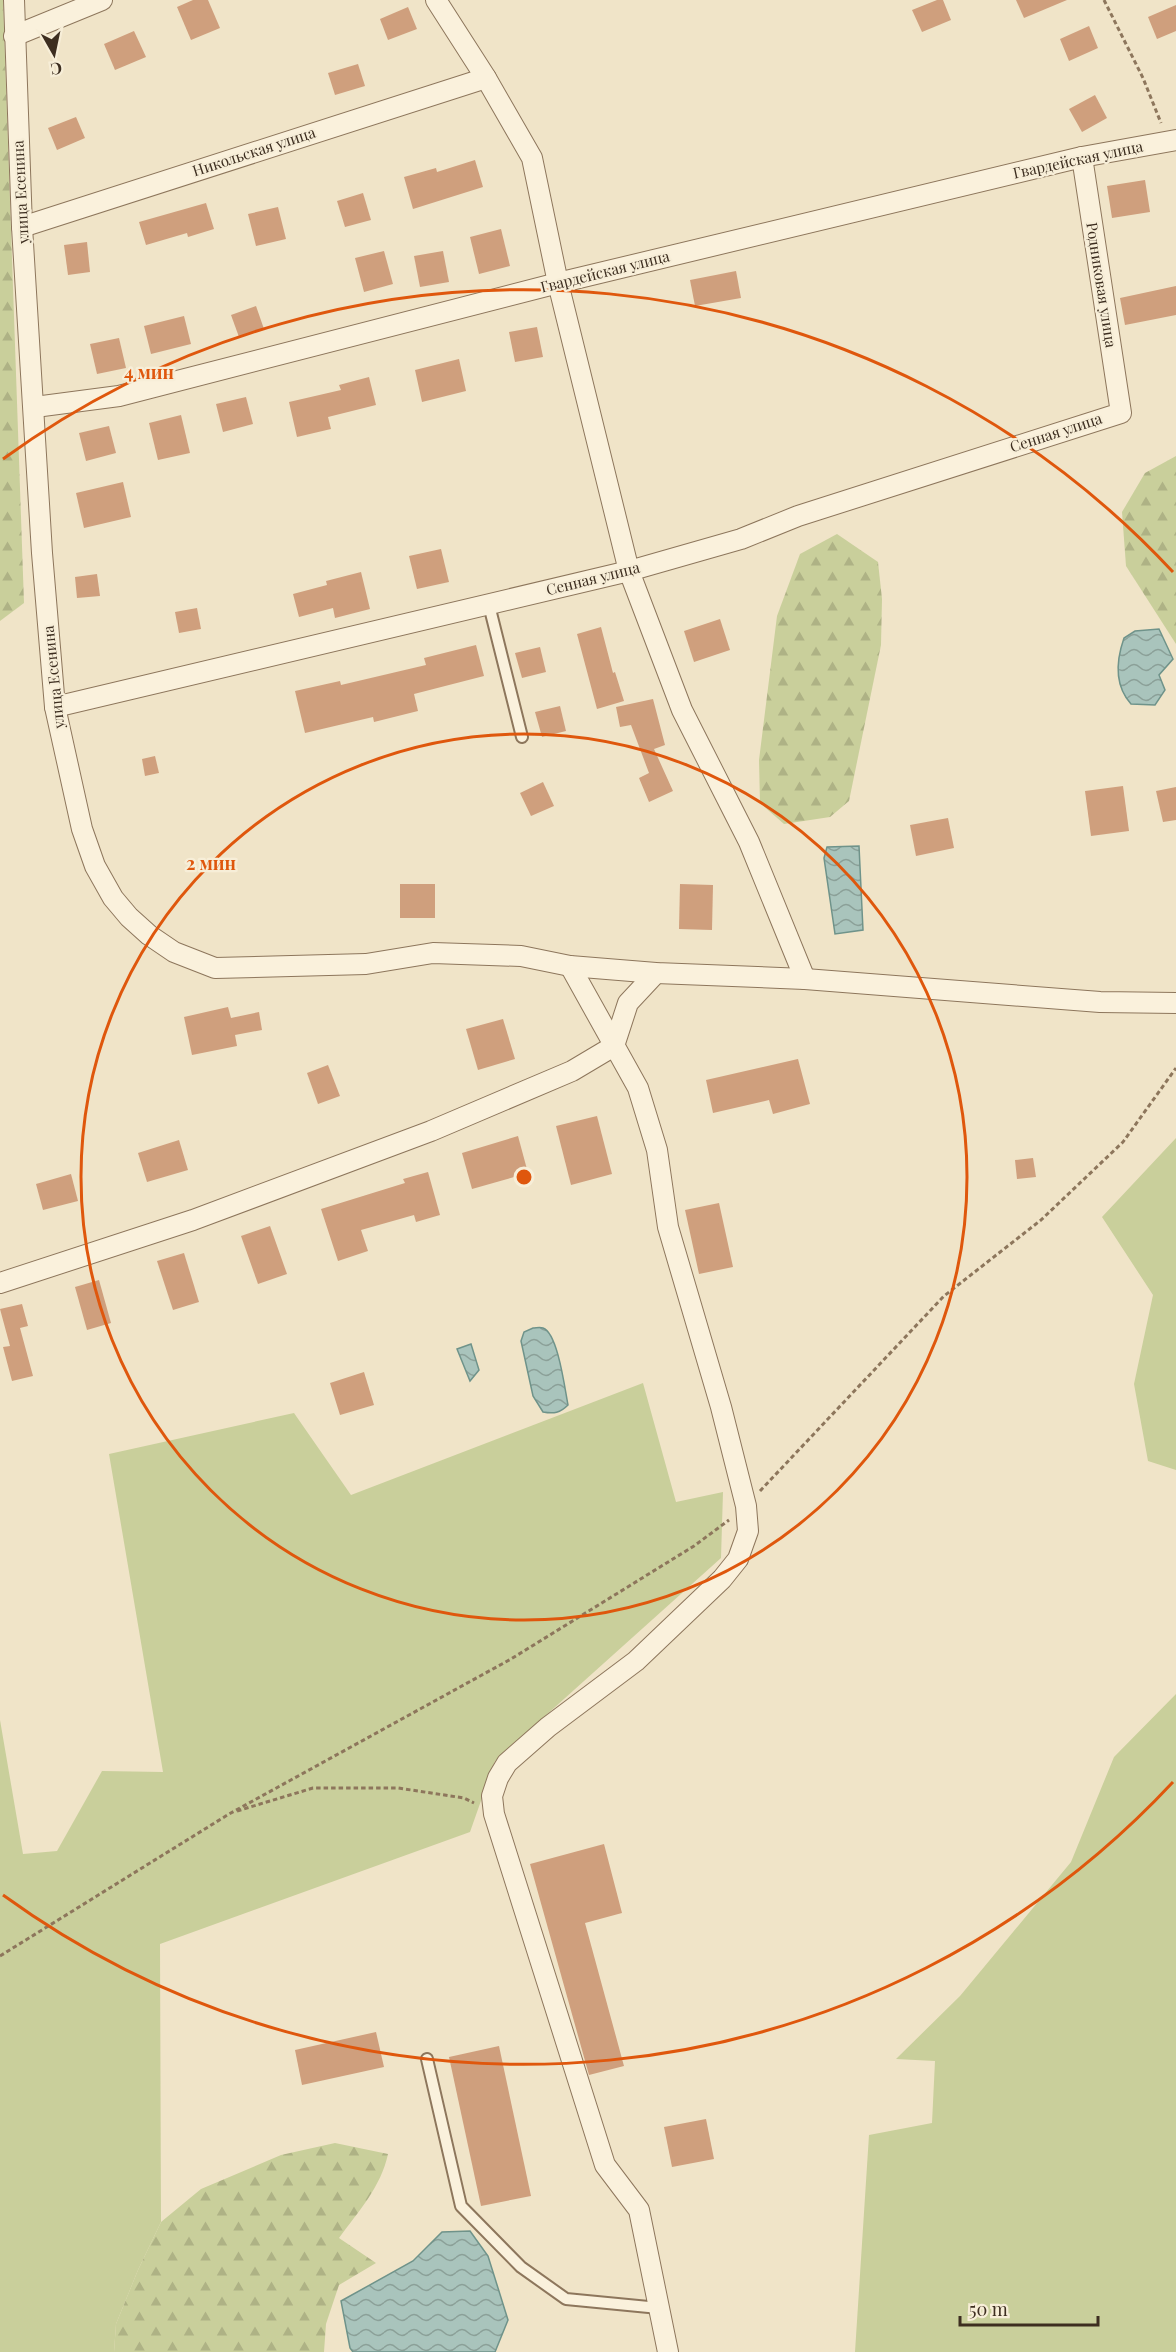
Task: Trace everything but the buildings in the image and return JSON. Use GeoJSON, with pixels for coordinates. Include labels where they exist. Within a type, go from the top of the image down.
{"type":"FeatureCollection","features":[{"type":"Feature","properties":{"kind":"street","name":"улица Есенина"},"geometry":{"type":"LineString","coordinates":[[14,0],[22,227],[35,406],[42,553],[55,707],[81,829],[95,866],[113,898],[149,935],[174,952],[215,968],[366,964],[433,953],[521,956],[570,966],[656,973],[806,979],[1100,1002],[1176,1003]]}},
{"type":"Feature","properties":{"kind":"street"},"geometry":{"type":"LineString","coordinates":[[14,36],[102,0]]}},
{"type":"Feature","properties":{"kind":"street"},"geometry":{"type":"LineString","coordinates":[[436,0],[486,78],[532,158],[558,283],[629,571],[682,710],[749,842],[806,979]]}},
{"type":"Feature","properties":{"kind":"street","name":"Никольская улица"},"geometry":{"type":"LineString","coordinates":[[22,227],[486,78]]}},
{"type":"Feature","properties":{"kind":"street","name":"Гвардейская улица"},"geometry":{"type":"LineString","coordinates":[[35,406],[119,396],[558,283],[1082,157],[1172,141]]}},
{"type":"Feature","properties":{"kind":"street","name":"Родниковая улица"},"geometry":{"type":"LineString","coordinates":[[1082,157],[1121,413]]}},
{"type":"Feature","properties":{"kind":"street","name":"Сенная улица"},"geometry":{"type":"LineString","coordinates":[[55,707],[629,571],[741,539],[798,516],[1121,413]]}},
{"type":"Feature","properties":{"kind":"street"},"geometry":{"type":"LineString","coordinates":[[570,966],[638,1088],[657,1150],[668,1227],[721,1407],[746,1506],[748,1531],[738,1559],[722,1579],[636,1661],[548,1727],[507,1763],[498,1778],[492,1796],[494,1814],[605,2165],[639,2210],[668,2352]]}},
{"type":"Feature","properties":{"kind":"street"},"geometry":{"type":"LineString","coordinates":[[0,1283],[193,1220],[431,1131],[572,1071],[614,1046],[628,1003],[656,973]]}},
{"type":"Feature","properties":{"kind":"lane"},"geometry":{"type":"LineString","coordinates":[[489,605],[522,737]]}},
{"type":"Feature","properties":{"kind":"lane"},"geometry":{"type":"LineString","coordinates":[[427,2059],[460,2206],[521,2267],[566,2299],[659,2308]]}},
{"type":"Feature","properties":{"kind":"path"},"geometry":{"type":"LineString","coordinates":[[1104,0],[1172,141]]}},
{"type":"Feature","properties":{"kind":"path"},"geometry":{"type":"LineString","coordinates":[[0,1956],[229,1814],[511,1659],[694,1546],[746,1506],[944,1296],[1041,1220],[1123,1142],[1176,1068]]}},
{"type":"Feature","properties":{"kind":"path"},"geometry":{"type":"LineString","coordinates":[[229,1814],[313,1788],[387,1788],[464,1798],[494,1814]]}},
{"type":"Feature","properties":{"kind":"green space"},"geometry":{"type":"Polygon","coordinates":[[[0,0],[3,0],[24,603],[0,621],[0,0]]]}},
{"type":"Feature","properties":{"kind":"green space"},"geometry":{"type":"Polygon","coordinates":[[[1176,456],[1176,644],[1126,566],[1122,512],[1145,473],[1176,456]]]}},
{"type":"Feature","properties":{"kind":"green space"},"geometry":{"type":"Polygon","coordinates":[[[837,534],[878,562],[882,599],[881,645],[849,801],[830,817],[784,824],[760,803],[759,760],[777,616],[800,554],[837,534]]]}},
{"type":"Feature","properties":{"kind":"green space"},"geometry":{"type":"Polygon","coordinates":[[[1176,1138],[1176,1470],[1148,1461],[1134,1384],[1153,1295],[1102,1217],[1176,1138]]]}},
{"type":"Feature","properties":{"kind":"green space"},"geometry":{"type":"Polygon","coordinates":[[[643,1383],[676,1502],[723,1492],[721,1558],[495,1761],[470,1832],[160,1944],[161,2222],[116,2324],[114,2352],[0,2352],[0,1720],[23,1854],[57,1851],[102,1771],[163,1772],[109,1454],[294,1413],[351,1495],[643,1383]]]}},
{"type":"Feature","properties":{"kind":"green space"},"geometry":{"type":"Polygon","coordinates":[[[1176,1694],[1176,2352],[855,2352],[869,2135],[932,2123],[935,2061],[896,2059],[960,1996],[1071,1862],[1114,1757],[1176,1694]]]}},
{"type":"Feature","properties":{"kind":"green space"},"geometry":{"type":"Polygon","coordinates":[[[335,2143],[388,2154],[374,2188],[339,2238],[376,2263],[339,2285],[326,2324],[324,2352],[114,2352],[116,2324],[161,2222],[201,2189],[281,2155],[335,2143]]]}},
{"type":"Feature","properties":{"kind":"water"},"geometry":{"type":"Polygon","coordinates":[[[1159,629],[1173,659],[1159,675],[1165,690],[1155,705],[1131,704],[1125,697],[1118,672],[1119,655],[1124,638],[1135,631],[1159,629]]]}},
{"type":"Feature","properties":{"kind":"water"},"geometry":{"type":"Polygon","coordinates":[[[859,846],[863,930],[835,934],[824,858],[827,847],[859,846]]]}},
{"type":"Feature","properties":{"kind":"water"},"geometry":{"type":"Polygon","coordinates":[[[533,1328],[543,1328],[548,1332],[557,1351],[568,1405],[557,1412],[543,1412],[533,1396],[521,1341],[524,1332],[533,1328]]]}},
{"type":"Feature","properties":{"kind":"water"},"geometry":{"type":"Polygon","coordinates":[[[471,1344],[479,1370],[470,1381],[457,1349],[471,1344]]]}},
{"type":"Feature","properties":{"kind":"water"},"geometry":{"type":"Polygon","coordinates":[[[470,2231],[488,2256],[508,2320],[495,2352],[353,2352],[350,2348],[341,2301],[413,2261],[442,2232],[470,2231]]]}}]}
